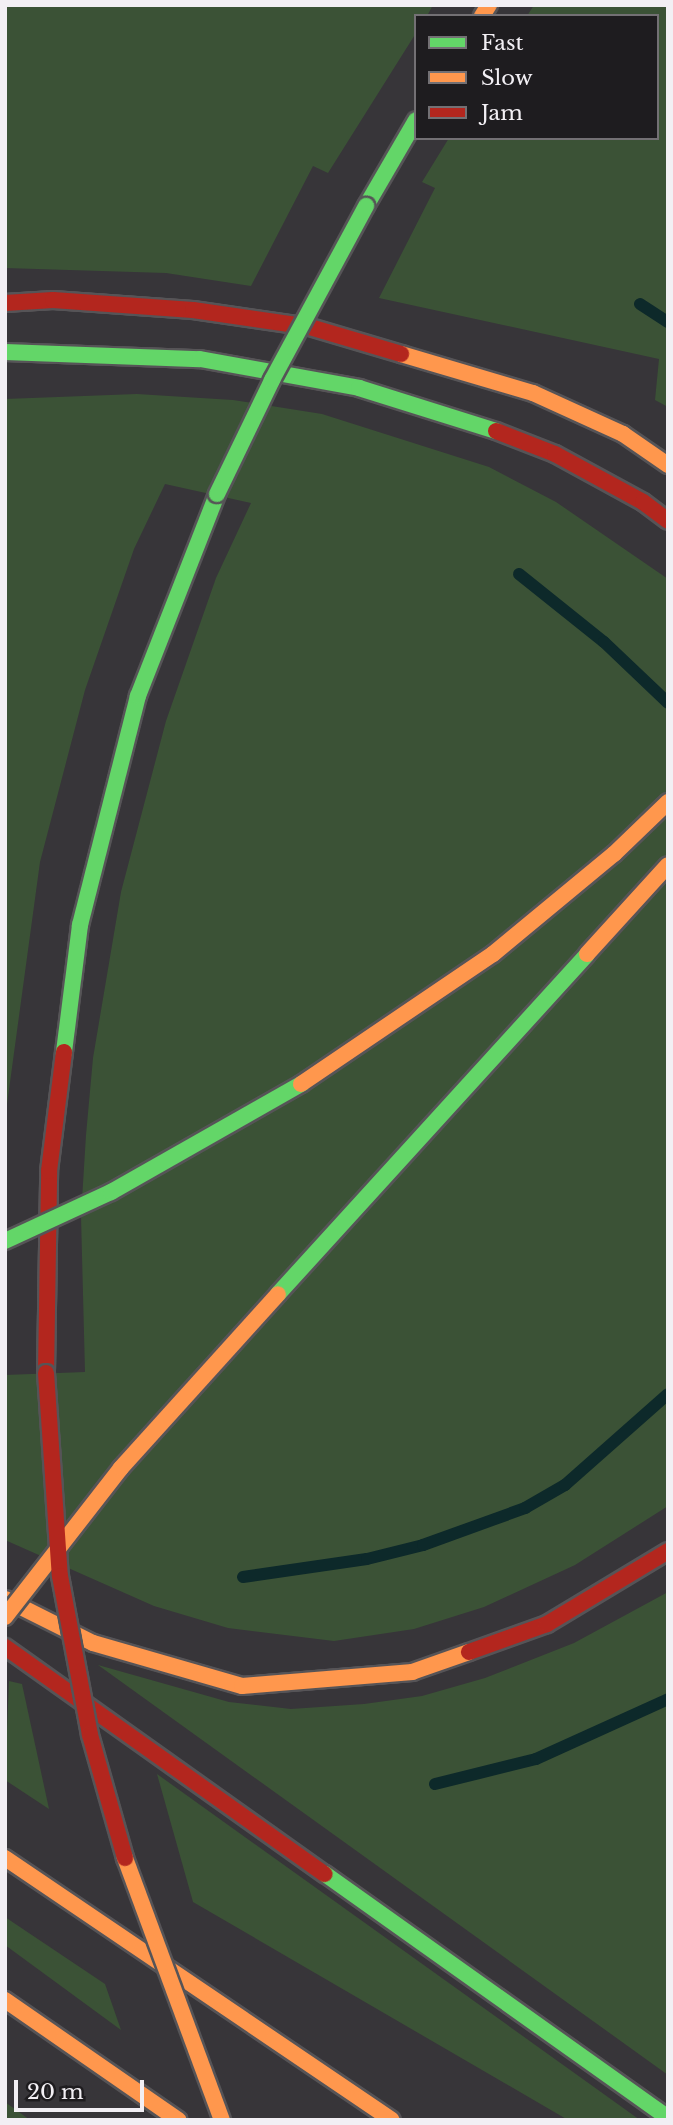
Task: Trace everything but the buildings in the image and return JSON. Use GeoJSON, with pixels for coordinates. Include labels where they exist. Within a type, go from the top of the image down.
{"type":"FeatureCollection","features":[{"type":"Feature","properties":{"kind":"highway"},"geometry":{"type":"LineString","coordinates":[[222,2120],[135,1895],[90,1735],[63,1597],[46,1373],[49,1171],[80,925],[138,696],[218,494],[272,380],[414,123]]}},
{"type":"Feature","properties":{"kind":"highway"},"geometry":{"type":"LineString","coordinates":[[5,303],[54,300],[193,310],[310,327],[533,393],[623,434],[668,465]]}},
{"type":"Feature","properties":{"kind":"highway"},"geometry":{"type":"LineString","coordinates":[[5,352],[200,359],[371,391],[459,417],[555,454],[643,502],[668,521]]}},
{"type":"Feature","properties":{"kind":"highway"},"geometry":{"type":"LineString","coordinates":[[5,1241],[193,1148],[368,1043],[493,954],[614,854],[668,802]]}},
{"type":"Feature","properties":{"kind":"highway"},"geometry":{"type":"LineString","coordinates":[[5,1617],[121,1468],[668,865]]}},
{"type":"Feature","properties":{"kind":"highway"},"geometry":{"type":"LineString","coordinates":[[5,1599],[93,1643],[242,1686],[412,1672],[548,1624],[668,1551]]}},
{"type":"Feature","properties":{"kind":"highway"},"geometry":{"type":"LineString","coordinates":[[5,1647],[668,2118]]}},
{"type":"Feature","properties":{"kind":"highway"},"geometry":{"type":"LineString","coordinates":[[5,1858],[392,2120]]}},
{"type":"Feature","properties":{"kind":"highway"},"geometry":{"type":"LineString","coordinates":[[5,2000],[178,2120]]}},
{"type":"Feature","properties":{"kind":"green space"},"geometry":{"type":"Polygon","coordinates":[[[5,5],[433,5],[428,14],[414,14],[414,36],[328,173],[313,166],[251,286],[166,273],[5,268],[5,5]]]}},
{"type":"Feature","properties":{"kind":"green space"},"geometry":{"type":"Polygon","coordinates":[[[534,5],[668,5],[668,407],[655,400],[659,359],[379,298],[435,188],[422,182],[448,140],[659,140],[659,14],[528,14],[534,5]]]}},
{"type":"Feature","properties":{"kind":"green space"},"geometry":{"type":"Polygon","coordinates":[[[137,394],[233,400],[322,414],[489,467],[556,502],[668,579],[668,1506],[575,1565],[484,1607],[414,1629],[334,1641],[228,1628],[154,1606],[5,1540],[5,1375],[85,1372],[81,1216],[86,1135],[93,1058],[121,892],[166,721],[216,578],[251,503],[165,484],[134,549],[85,690],[40,862],[5,1119],[5,399],[137,394]]]}},
{"type":"Feature","properties":{"kind":"green space"},"geometry":{"type":"Polygon","coordinates":[[[668,1592],[668,2075],[98,1665],[229,1702],[291,1709],[364,1704],[422,1696],[485,1678],[574,1643],[668,1592]]]}},
{"type":"Feature","properties":{"kind":"green space"},"geometry":{"type":"Polygon","coordinates":[[[9,1681],[22,1684],[49,1809],[5,1780],[9,1681]]]}},
{"type":"Feature","properties":{"kind":"green space"},"geometry":{"type":"Polygon","coordinates":[[[157,1774],[640,2120],[568,2120],[193,1902],[157,1774]]]}},
{"type":"Feature","properties":{"kind":"green space"},"geometry":{"type":"Polygon","coordinates":[[[5,1917],[105,1984],[121,2030],[5,1945],[5,1917]]]}},
{"type":"Feature","properties":{"kind":"green space"},"geometry":{"type":"Polygon","coordinates":[[[5,2102],[30,2120],[5,2120],[5,2102]]]}},
{"type":"Feature","properties":{"kind":"waterway"},"geometry":{"type":"LineString","coordinates":[[640,304],[668,322]]}},
{"type":"Feature","properties":{"kind":"waterway"},"geometry":{"type":"LineString","coordinates":[[519,574],[604,642],[668,703]]}},
{"type":"Feature","properties":{"kind":"waterway"},"geometry":{"type":"LineString","coordinates":[[243,1577],[367,1559],[423,1545],[525,1508],[565,1485],[668,1394]]}},
{"type":"Feature","properties":{"kind":"waterway"},"geometry":{"type":"LineString","coordinates":[[435,1784],[536,1759],[668,1699]]}},
{"type":"Feature","properties":{"kind":"traffic: fast"},"geometry":{"type":"LineString","coordinates":[[366,206],[414,123]]}},
{"type":"Feature","properties":{"kind":"traffic: fast"},"geometry":{"type":"LineString","coordinates":[[217,494],[272,380],[366,206]]}},
{"type":"Feature","properties":{"kind":"traffic: fast"},"geometry":{"type":"LineString","coordinates":[[5,352],[200,359],[359,388],[496,431]]}},
{"type":"Feature","properties":{"kind":"traffic: fast"},"geometry":{"type":"LineString","coordinates":[[64,1052],[80,925],[138,696],[217,494]]}},
{"type":"Feature","properties":{"kind":"traffic: fast"},"geometry":{"type":"LineString","coordinates":[[278,1294],[587,954]]}},
{"type":"Feature","properties":{"kind":"traffic: fast"},"geometry":{"type":"LineString","coordinates":[[5,1241],[111,1192],[301,1084]]}},
{"type":"Feature","properties":{"kind":"traffic: fast"},"geometry":{"type":"LineString","coordinates":[[325,1874],[668,2118]]}},
{"type":"Feature","properties":{"kind":"traffic: slow"},"geometry":{"type":"LineString","coordinates":[[483,14],[489,5]]}},
{"type":"Feature","properties":{"kind":"traffic: slow"},"geometry":{"type":"LineString","coordinates":[[401,354],[533,393],[623,434],[668,465]]}},
{"type":"Feature","properties":{"kind":"traffic: slow"},"geometry":{"type":"LineString","coordinates":[[301,1084],[493,954],[614,854],[668,802]]}},
{"type":"Feature","properties":{"kind":"traffic: slow"},"geometry":{"type":"LineString","coordinates":[[587,954],[668,865]]}},
{"type":"Feature","properties":{"kind":"traffic: slow"},"geometry":{"type":"LineString","coordinates":[[5,1617],[121,1468],[278,1294]]}},
{"type":"Feature","properties":{"kind":"traffic: slow"},"geometry":{"type":"LineString","coordinates":[[5,1599],[93,1643],[242,1686],[412,1672],[469,1652]]}},
{"type":"Feature","properties":{"kind":"traffic: slow"},"geometry":{"type":"LineString","coordinates":[[5,1858],[392,2120]]}},
{"type":"Feature","properties":{"kind":"traffic: slow"},"geometry":{"type":"LineString","coordinates":[[125,1858],[222,2120]]}},
{"type":"Feature","properties":{"kind":"traffic: slow"},"geometry":{"type":"LineString","coordinates":[[5,2000],[178,2120]]}},
{"type":"Feature","properties":{"kind":"traffic: jam"},"geometry":{"type":"LineString","coordinates":[[5,303],[53,300],[193,310],[310,327],[401,354]]}},
{"type":"Feature","properties":{"kind":"traffic: jam"},"geometry":{"type":"LineString","coordinates":[[496,431],[555,454],[643,502],[668,521]]}},
{"type":"Feature","properties":{"kind":"traffic: jam"},"geometry":{"type":"LineString","coordinates":[[46,1373],[49,1171],[64,1052]]}},
{"type":"Feature","properties":{"kind":"traffic: jam"},"geometry":{"type":"LineString","coordinates":[[46,1373],[60,1576],[90,1735],[125,1858]]}},
{"type":"Feature","properties":{"kind":"traffic: jam"},"geometry":{"type":"LineString","coordinates":[[469,1652],[547,1624],[668,1551]]}},
{"type":"Feature","properties":{"kind":"traffic: jam"},"geometry":{"type":"LineString","coordinates":[[5,1647],[325,1874]]}}]}
